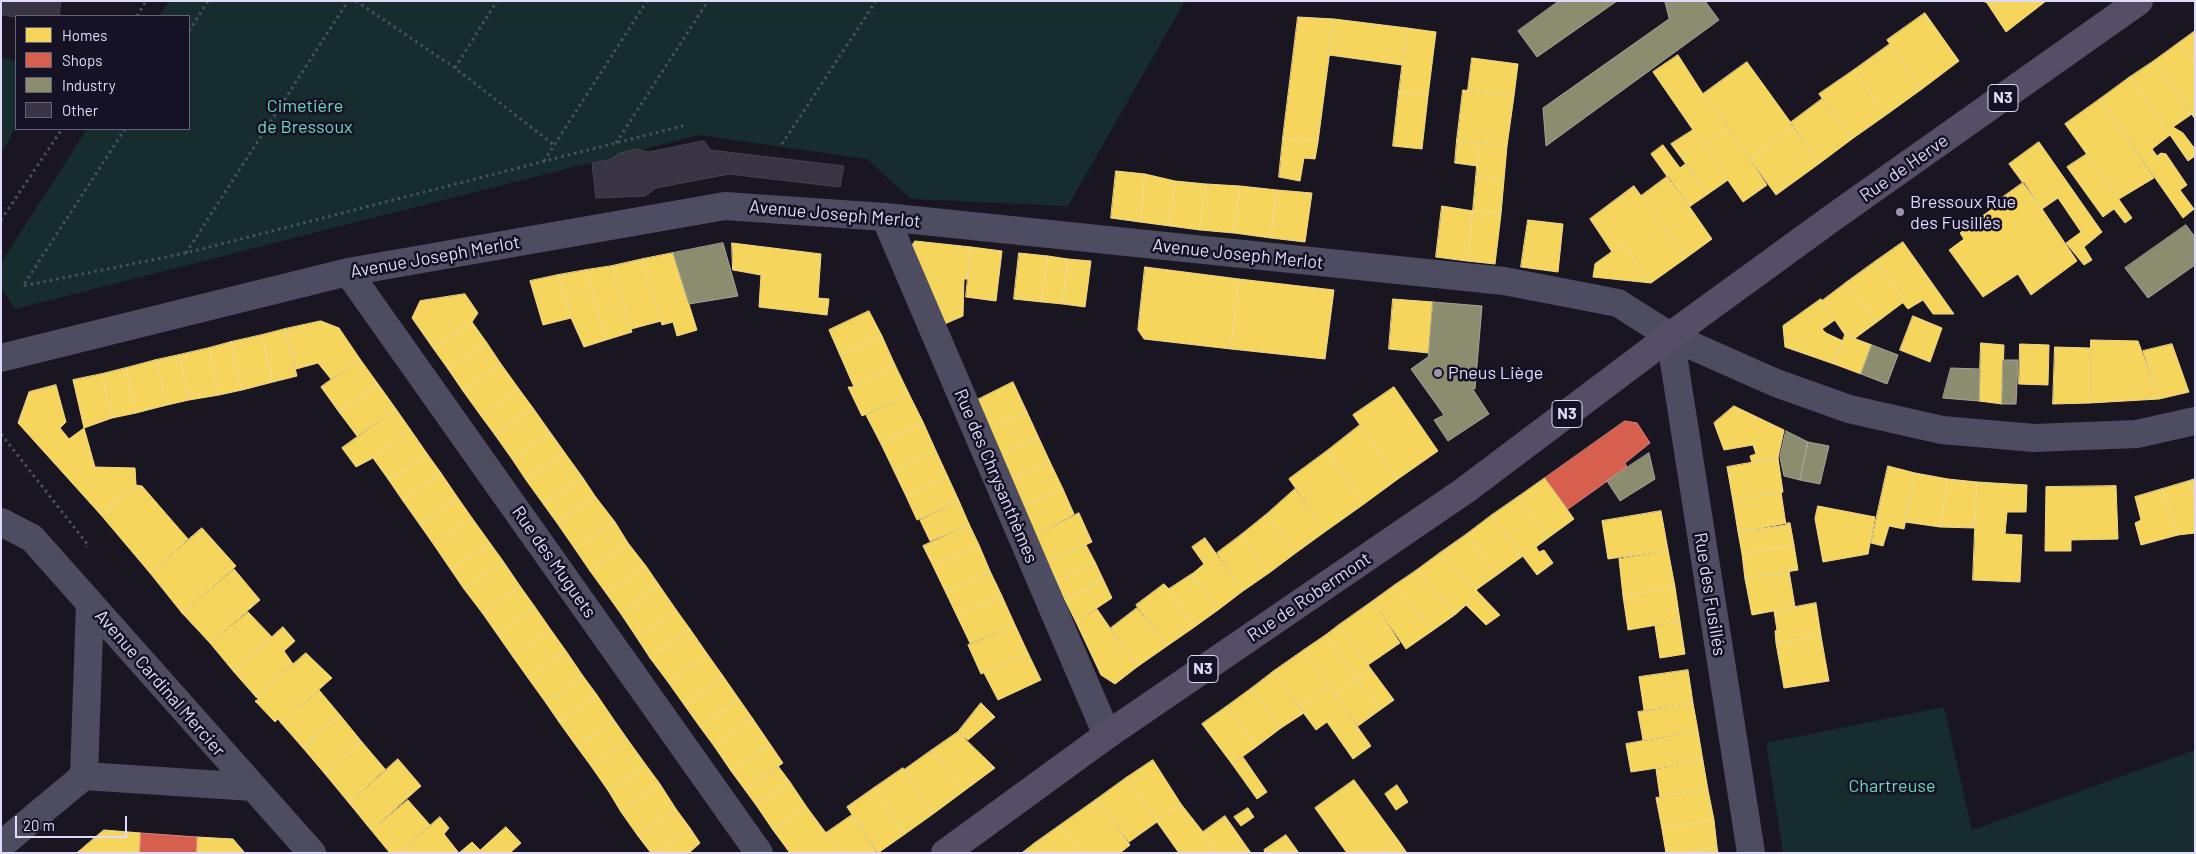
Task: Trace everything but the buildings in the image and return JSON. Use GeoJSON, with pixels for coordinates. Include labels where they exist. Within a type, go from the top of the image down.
{"type":"FeatureCollection","features":[{"type":"Feature","properties":{"kind":"main road","name":"Rue de Herve"},"geometry":{"type":"LineString","coordinates":[[1670,336],[2139,1]]}},
{"type":"Feature","properties":{"kind":"main road","name":"Rue de Robermont"},"geometry":{"type":"LineString","coordinates":[[945,853],[1107,735],[1464,491],[1670,336]]}},
{"type":"Feature","properties":{"kind":"street","name":"Avenue Joseph Merlot"},"geometry":{"type":"LineString","coordinates":[[1,358],[348,272],[725,206],[885,217],[1504,281],[1618,303],[1670,336],[1776,383],[1849,409],[1942,430],[2034,438],[2138,434],[2195,421]]}},
{"type":"Feature","properties":{"kind":"street","name":"Rue des Chrysanthèmes"},"geometry":{"type":"LineString","coordinates":[[885,217],[1107,735]]}},
{"type":"Feature","properties":{"kind":"street","name":"Rue des Muguets"},"geometry":{"type":"LineString","coordinates":[[348,272],[759,853]]}},
{"type":"Feature","properties":{"kind":"street","name":"Rue des Fusillés"},"geometry":{"type":"LineString","coordinates":[[1670,336],[1750,853]]}},
{"type":"Feature","properties":{"kind":"street","name":"Avenue Cardinal Mercier"},"geometry":{"type":"LineString","coordinates":[[1,522],[32,538],[312,853]]}},
{"type":"Feature","properties":{"kind":"street"},"geometry":{"type":"LineString","coordinates":[[84,776],[90,603]]}},
{"type":"Feature","properties":{"kind":"street"},"geometry":{"type":"LineString","coordinates":[[1,845],[84,776],[253,787]]}},
{"type":"Feature","properties":{"kind":"path"},"geometry":{"type":"LineString","coordinates":[[137,15],[146,1]]}},
{"type":"Feature","properties":{"kind":"path"},"geometry":{"type":"LineString","coordinates":[[190,29],[208,1]]}},
{"type":"Feature","properties":{"kind":"path"},"geometry":{"type":"LineString","coordinates":[[186,253],[348,1]]}},
{"type":"Feature","properties":{"kind":"path"},"geometry":{"type":"LineString","coordinates":[[356,1],[455,68],[554,145]]}},
{"type":"Feature","properties":{"kind":"path"},"geometry":{"type":"LineString","coordinates":[[455,68],[498,1]]}},
{"type":"Feature","properties":{"kind":"path"},"geometry":{"type":"LineString","coordinates":[[544,162],[646,1]]}},
{"type":"Feature","properties":{"kind":"path"},"geometry":{"type":"LineString","coordinates":[[616,143],[708,1]]}},
{"type":"Feature","properties":{"kind":"path"},"geometry":{"type":"LineString","coordinates":[[782,144],[876,1]]}},
{"type":"Feature","properties":{"kind":"path"},"geometry":{"type":"LineString","coordinates":[[124,130],[23,286],[186,253],[686,125]]}},
{"type":"Feature","properties":{"kind":"path"},"geometry":{"type":"LineString","coordinates":[[1,220],[61,130]]}},
{"type":"Feature","properties":{"kind":"path"},"geometry":{"type":"LineString","coordinates":[[1,434],[88,545],[59,568]]}},
{"type":"Feature","properties":{"kind":"green space","name":"Cimetière de Bressoux"},"geometry":{"type":"Polygon","coordinates":[[[169,1],[1185,1],[1068,206],[911,199],[867,159],[699,135],[15,309],[1,287],[1,263],[86,130],[190,130],[190,15],[160,15],[169,1]]]}},
{"type":"Feature","properties":{"kind":"green space"},"geometry":{"type":"Polygon","coordinates":[[[1,58],[15,60],[15,128],[1,155],[1,58]]]}},
{"type":"Feature","properties":{"kind":"green space","name":"Chartreuse"},"geometry":{"type":"Polygon","coordinates":[[[1944,707],[1972,830],[2195,750],[2195,853],[1783,853],[1766,743],[1944,707]]]}},
{"type":"Feature","properties":{"kind":"place","name":"Bressoux Rue des Fusillés"},"geometry":{"type":"Point","coordinates":[1900,212]}},
{"type":"Feature","properties":{"kind":"place","name":"Pneus Liège"},"geometry":{"type":"Point","coordinates":[1438,373]}}]}
